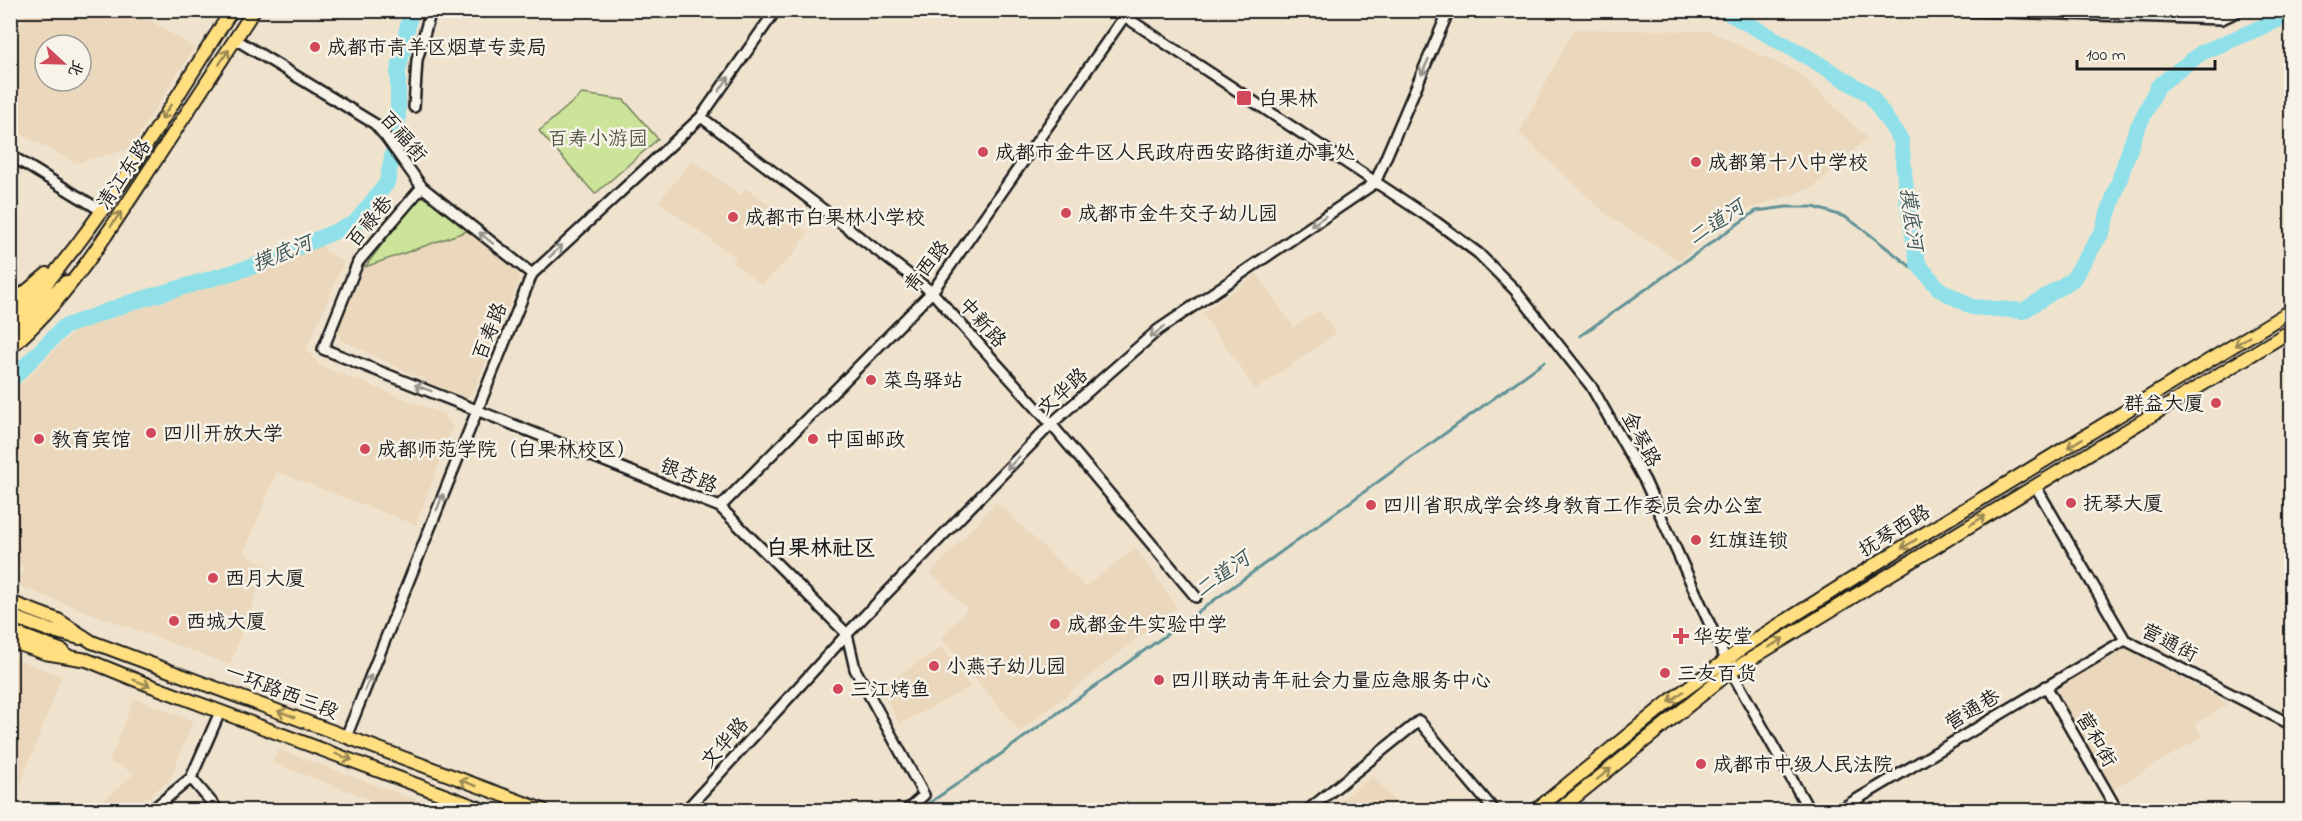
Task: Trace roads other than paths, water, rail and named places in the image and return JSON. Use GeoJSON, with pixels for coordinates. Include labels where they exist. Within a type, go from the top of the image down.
{"type":"FeatureCollection","features":[{"type":"Feature","properties":{"kind":"main road","name":"清江东路"},"geometry":{"type":"LineString","coordinates":[[68,255],[102,211],[232,10]]}},
{"type":"Feature","properties":{"kind":"main road","name":"清江东路"},"geometry":{"type":"LineString","coordinates":[[10,348],[36,326],[62,296],[121,213],[254,10]]}},
{"type":"Feature","properties":{"kind":"main road"},"geometry":{"type":"LineString","coordinates":[[10,305],[68,255]]}},
{"type":"Feature","properties":{"kind":"main road"},"geometry":{"type":"LineString","coordinates":[[10,333],[29,311],[68,255]]}},
{"type":"Feature","properties":{"kind":"main road"},"geometry":{"type":"LineString","coordinates":[[10,321],[29,311],[82,267]]}},
{"type":"Feature","properties":{"kind":"main road","name":"抚琴西路"},"geometry":{"type":"LineString","coordinates":[[1559,810],[1728,666],[1914,540],[2292,310]]}},
{"type":"Feature","properties":{"kind":"main road","name":"抚琴西路"},"geometry":{"type":"LineString","coordinates":[[1536,810],[1671,700],[2036,487],[2292,330]]}},
{"type":"Feature","properties":{"kind":"main road","name":"一环路西三段"},"geometry":{"type":"LineString","coordinates":[[10,602],[58,620],[92,642],[543,810]]}},
{"type":"Feature","properties":{"kind":"main road"},"geometry":{"type":"LineString","coordinates":[[10,616],[92,642]]}},
{"type":"Feature","properties":{"kind":"main road"},"geometry":{"type":"LineString","coordinates":[[10,631],[87,660]]}},
{"type":"Feature","properties":{"kind":"main road","name":"一环路西三段"},"geometry":{"type":"LineString","coordinates":[[10,641],[45,653],[87,660],[484,810]]}},
{"type":"Feature","properties":{"kind":"street"},"geometry":{"type":"LineString","coordinates":[[414,107],[417,60],[431,10]]}},
{"type":"Feature","properties":{"kind":"street","name":"百寿路"},"geometry":{"type":"LineString","coordinates":[[346,737],[532,274],[701,117],[776,10]]}},
{"type":"Feature","properties":{"kind":"street","name":"金琴路"},"geometry":{"type":"LineString","coordinates":[[1115,10],[1436,222],[1478,254],[1515,290],[1591,386],[1610,417],[1645,481],[1728,666],[1809,810]]}},
{"type":"Feature","properties":{"kind":"street"},"geometry":{"type":"LineString","coordinates":[[1942,10],[2220,15],[2241,10]]}},
{"type":"Feature","properties":{"kind":"street"},"geometry":{"type":"LineString","coordinates":[[1375,183],[1449,12]]}},
{"type":"Feature","properties":{"kind":"street","name":"青西路"},"geometry":{"type":"LineString","coordinates":[[720,507],[932,292],[1124,16]]}},
{"type":"Feature","properties":{"kind":"street","name":"百福街"},"geometry":{"type":"LineString","coordinates":[[235,39],[375,124],[422,187],[532,274]]}},
{"type":"Feature","properties":{"kind":"street","name":"中新路"},"geometry":{"type":"LineString","coordinates":[[701,117],[932,292],[1051,424],[1196,597]]}},
{"type":"Feature","properties":{"kind":"street"},"geometry":{"type":"LineString","coordinates":[[10,155],[102,211]]}},
{"type":"Feature","properties":{"kind":"street","name":"文华路"},"geometry":{"type":"LineString","coordinates":[[686,810],[848,634],[1051,424],[1158,330],[1375,183]]}},
{"type":"Feature","properties":{"kind":"street","name":"百禄巷"},"geometry":{"type":"LineString","coordinates":[[323,349],[358,262],[422,187]]}},
{"type":"Feature","properties":{"kind":"street","name":"银杏路"},"geometry":{"type":"LineString","coordinates":[[323,349],[720,507],[848,634]]}},
{"type":"Feature","properties":{"kind":"street","name":"营通街"},"geometry":{"type":"LineString","coordinates":[[2036,487],[2125,640],[2291,724]]}},
{"type":"Feature","properties":{"kind":"street"},"geometry":{"type":"LineString","coordinates":[[848,634],[855,669],[924,795],[907,810]]}},
{"type":"Feature","properties":{"kind":"street","name":"营通巷"},"geometry":{"type":"LineString","coordinates":[[1839,810],[2125,640]]}},
{"type":"Feature","properties":{"kind":"street","name":"营和街"},"geometry":{"type":"LineString","coordinates":[[2046,686],[2117,810]]}},
{"type":"Feature","properties":{"kind":"street"},"geometry":{"type":"LineString","coordinates":[[152,810],[191,778],[220,711]]}},
{"type":"Feature","properties":{"kind":"street"},"geometry":{"type":"LineString","coordinates":[[1308,810],[1419,721],[1494,810]]}},
{"type":"Feature","properties":{"kind":"street"},"geometry":{"type":"LineString","coordinates":[[191,778],[218,810]]}},
{"type":"Feature","properties":{"kind":"waterway","name":"摸底河"},"geometry":{"type":"LineString","coordinates":[[10,381],[64,327],[129,303],[254,266],[355,223],[387,183],[398,125],[398,73],[411,10]]}},
{"type":"Feature","properties":{"kind":"waterway","name":"摸底河"},"geometry":{"type":"LineString","coordinates":[[1723,10],[1870,95],[1901,140],[1907,200],[1918,264],[1939,289],[1972,307],[2023,311],[2073,279],[2102,232],[2135,133],[2158,86],[2201,53],[2292,14]]}},
{"type":"Feature","properties":{"kind":"waterway","name":"二道河"},"geometry":{"type":"LineString","coordinates":[[1580,336],[1756,211],[1787,207],[1814,207],[1845,217],[1939,289]]}},
{"type":"Feature","properties":{"kind":"waterway","name":"二道河"},"geometry":{"type":"LineString","coordinates":[[919,810],[1001,754],[1544,362]]}},
{"type":"Feature","properties":{"kind":"place","name":"成都市青羊区烟草专卖局"},"geometry":{"type":"Point","coordinates":[315,47]}},
{"type":"Feature","properties":{"kind":"place","name":"白果林"},"geometry":{"type":"Point","coordinates":[1244,98]}},
{"type":"Feature","properties":{"kind":"place","name":"成都市金牛区人民政府西安路街道办事处"},"geometry":{"type":"Point","coordinates":[983,152]}},
{"type":"Feature","properties":{"kind":"place","name":"成都第十八中学校"},"geometry":{"type":"Point","coordinates":[1696,162]}},
{"type":"Feature","properties":{"kind":"place","name":"成都市金牛交子幼儿园"},"geometry":{"type":"Point","coordinates":[1066,213]}},
{"type":"Feature","properties":{"kind":"place","name":"成都市白果林小学校"},"geometry":{"type":"Point","coordinates":[733,217]}},
{"type":"Feature","properties":{"kind":"place","name":"菜鸟驿站"},"geometry":{"type":"Point","coordinates":[871,380]}},
{"type":"Feature","properties":{"kind":"place","name":"群益大厦"},"geometry":{"type":"Point","coordinates":[2216,403]}},
{"type":"Feature","properties":{"kind":"place","name":"四川开放大学"},"geometry":{"type":"Point","coordinates":[151,433]}},
{"type":"Feature","properties":{"kind":"place","name":"教育宾馆"},"geometry":{"type":"Point","coordinates":[39,439]}},
{"type":"Feature","properties":{"kind":"place","name":"中国邮政"},"geometry":{"type":"Point","coordinates":[813,439]}},
{"type":"Feature","properties":{"kind":"place","name":"成都师范学院（白果林校区）"},"geometry":{"type":"Point","coordinates":[365,449]}},
{"type":"Feature","properties":{"kind":"place","name":"抚琴大厦"},"geometry":{"type":"Point","coordinates":[2071,503]}},
{"type":"Feature","properties":{"kind":"place","name":"四川省职成学会终身教育工作委员会办公室"},"geometry":{"type":"Point","coordinates":[1371,505]}},
{"type":"Feature","properties":{"kind":"place","name":"红旗连锁"},"geometry":{"type":"Point","coordinates":[1696,540]}},
{"type":"Feature","properties":{"kind":"place","name":"西月大厦"},"geometry":{"type":"Point","coordinates":[213,578]}},
{"type":"Feature","properties":{"kind":"place","name":"西城大厦"},"geometry":{"type":"Point","coordinates":[174,621]}},
{"type":"Feature","properties":{"kind":"place","name":"成都金牛实验中学"},"geometry":{"type":"Point","coordinates":[1055,624]}},
{"type":"Feature","properties":{"kind":"place","name":"华安堂"},"geometry":{"type":"Point","coordinates":[1681,636]}},
{"type":"Feature","properties":{"kind":"place","name":"小燕子幼儿园"},"geometry":{"type":"Point","coordinates":[934,666]}},
{"type":"Feature","properties":{"kind":"place","name":"三友百货"},"geometry":{"type":"Point","coordinates":[1665,673]}},
{"type":"Feature","properties":{"kind":"place","name":"四川联动青年社会力量应急服务中心"},"geometry":{"type":"Point","coordinates":[1159,680]}},
{"type":"Feature","properties":{"kind":"place","name":"三江烤鱼"},"geometry":{"type":"Point","coordinates":[838,689]}},
{"type":"Feature","properties":{"kind":"place","name":"成都市中级人民法院"},"geometry":{"type":"Point","coordinates":[1701,764]}},
{"type":"Feature","properties":{"kind":"district","name":"白果林社区"},"geometry":{"type":"Point","coordinates":[821,547]}},
{"type":"Feature","properties":{"kind":"park label","name":"百寿小游园"},"geometry":{"type":"Point","coordinates":[598,138]}}]}
